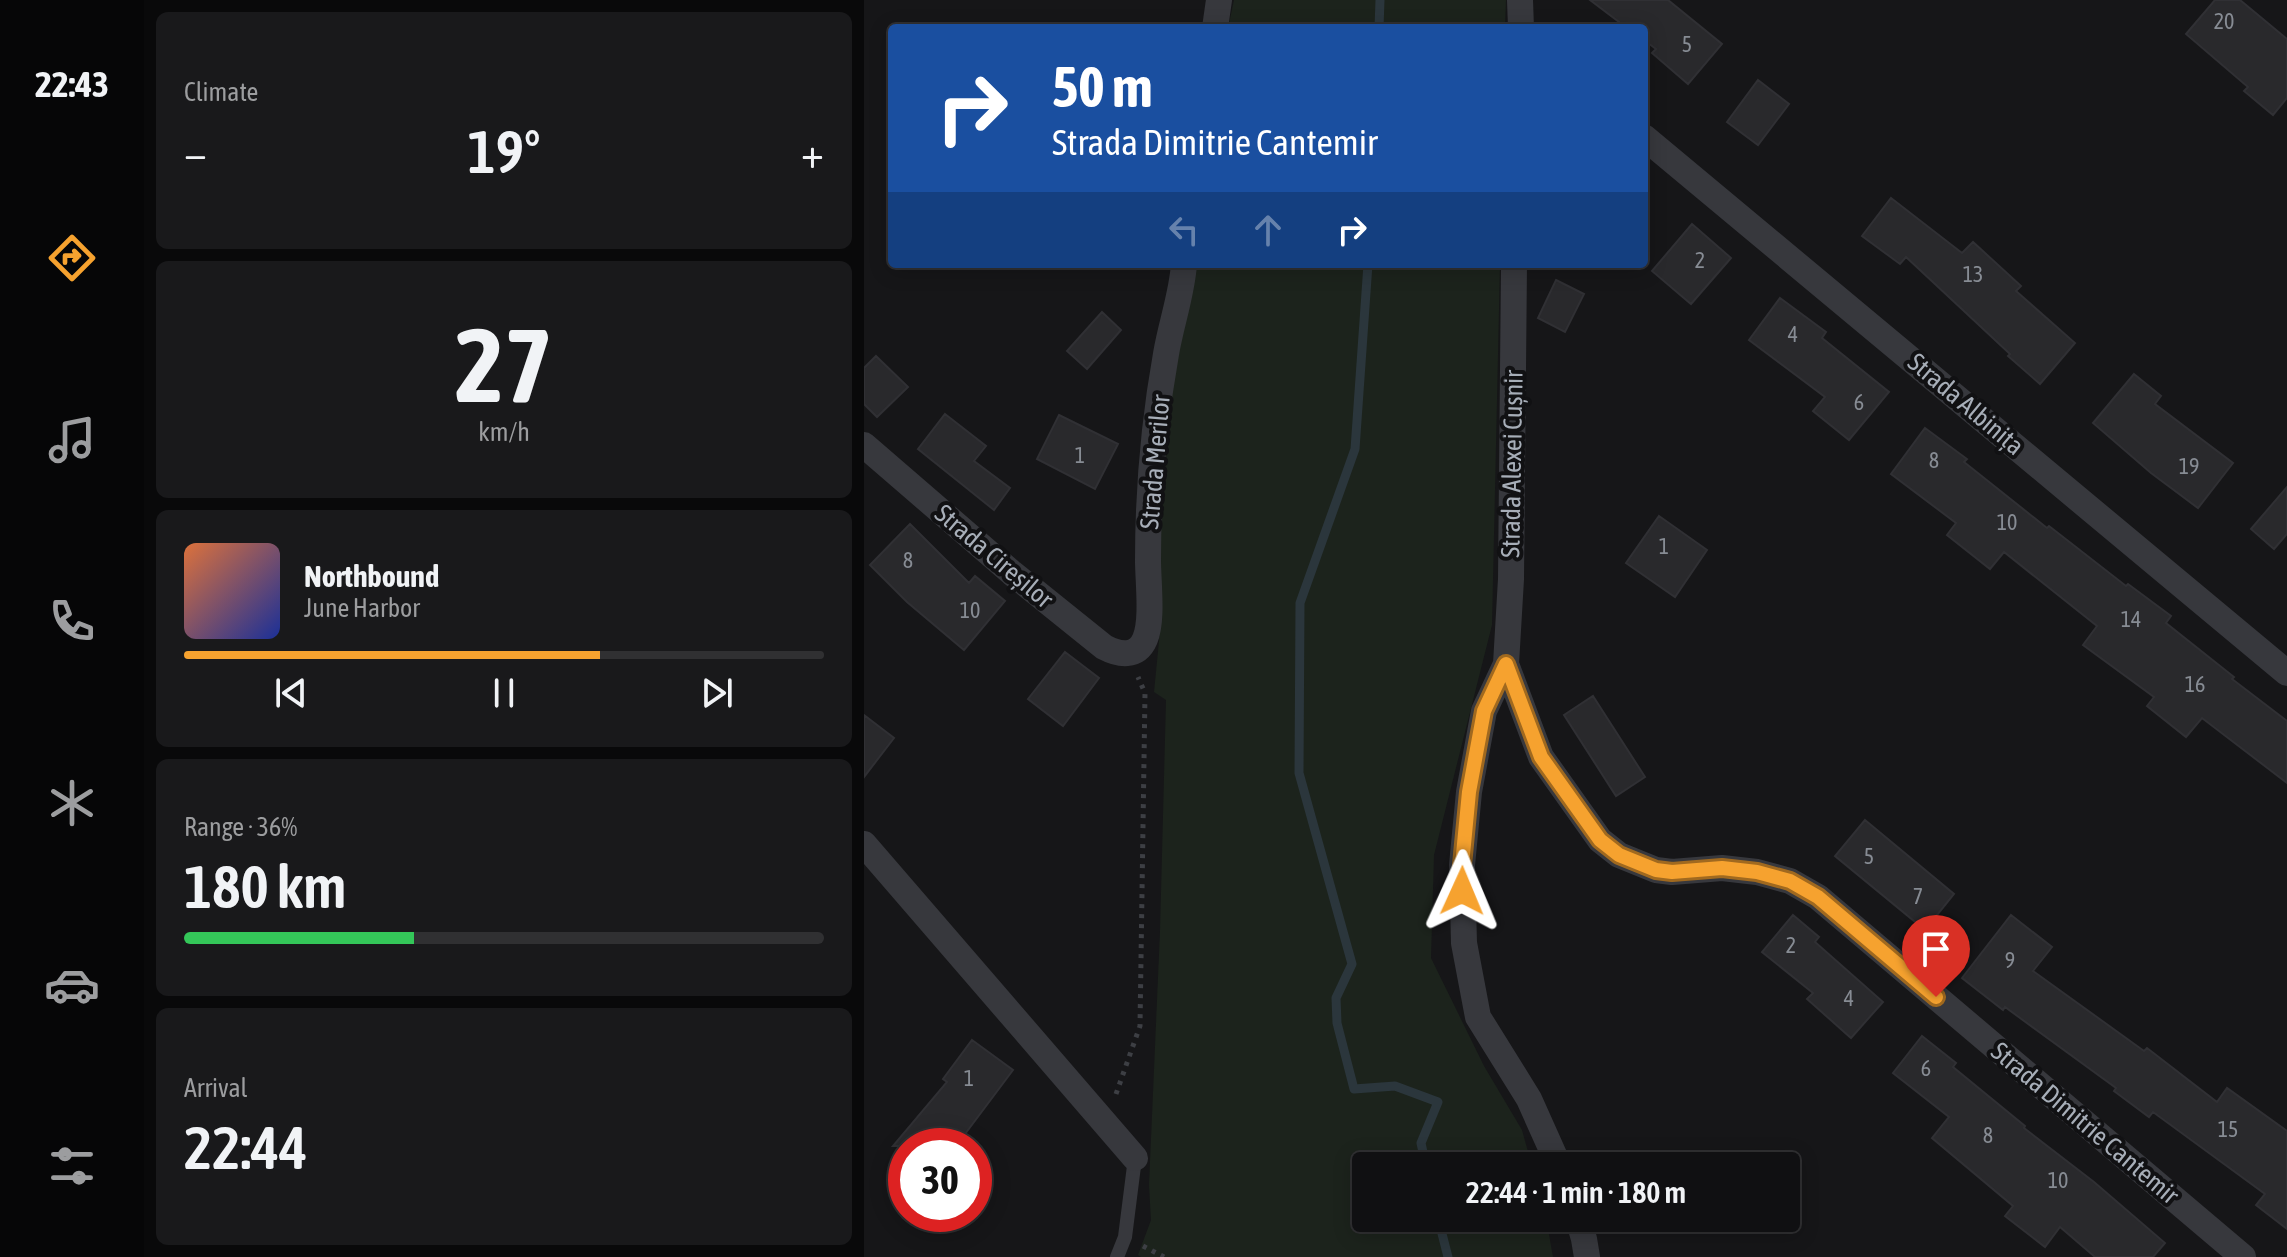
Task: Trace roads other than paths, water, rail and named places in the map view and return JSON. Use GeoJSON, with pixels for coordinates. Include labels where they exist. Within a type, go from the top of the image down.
{"type":"FeatureCollection","features":[{"type":"Feature","properties":{"kind":"street"},"geometry":{"type":"LineString","coordinates":[[1216,24],[1219,0]]}},
{"type":"Feature","properties":{"kind":"street"},"geometry":{"type":"LineString","coordinates":[[1520,0],[1521,24]]}},
{"type":"Feature","properties":{"kind":"street","name":"Strada Albinița"},"geometry":{"type":"LineString","coordinates":[[1648,140],[2287,673]]}},
{"type":"Feature","properties":{"kind":"street","name":"Strada Merilor"},"geometry":{"type":"LineString","coordinates":[[1129,654],[1138,649],[1145,639],[1148,620],[1148,524],[1157,424],[1166,353],[1183,268]]}},
{"type":"Feature","properties":{"kind":"street","name":"Strada Alexei Cușnir"},"geometry":{"type":"LineString","coordinates":[[1506,664],[1511,579],[1514,268]]}},
{"type":"Feature","properties":{"kind":"street","name":"Strada Cireșilor"},"geometry":{"type":"LineString","coordinates":[[864,445],[1012,573],[1104,647],[1117,654],[1129,654]]}},
{"type":"Feature","properties":{"kind":"street"},"geometry":{"type":"LineString","coordinates":[[1506,664],[1484,711],[1469,792],[1462,865],[1464,943],[1478,1017],[1529,1099],[1553,1152]]}},
{"type":"Feature","properties":{"kind":"street","name":"Strada Dimitrie Cantemir"},"geometry":{"type":"LineString","coordinates":[[1506,664],[1541,757],[1600,840],[1619,855],[1656,870],[1672,872],[1722,868],[1757,872],[1790,881],[1818,897],[2243,1257]]}},
{"type":"Feature","properties":{"kind":"street"},"geometry":{"type":"LineString","coordinates":[[864,844],[1135,1158]]}},
{"type":"Feature","properties":{"kind":"street"},"geometry":{"type":"LineString","coordinates":[[1582,1232],[1587,1257]]}},
{"type":"Feature","properties":{"kind":"lane"},"geometry":{"type":"LineString","coordinates":[[1117,1257],[1125,1237],[1135,1158]]}},
{"type":"Feature","properties":{"kind":"waterway"},"geometry":{"type":"LineString","coordinates":[[1379,24],[1380,0]]}},
{"type":"Feature","properties":{"kind":"waterway"},"geometry":{"type":"LineString","coordinates":[[1368,268],[1355,449],[1300,603],[1299,773],[1352,964],[1336,998],[1337,1023],[1354,1089],[1395,1086],[1438,1102],[1421,1143],[1423,1152]]}},
{"type":"Feature","properties":{"kind":"waterway"},"geometry":{"type":"LineString","coordinates":[[1442,1232],[1448,1257]]}}]}
